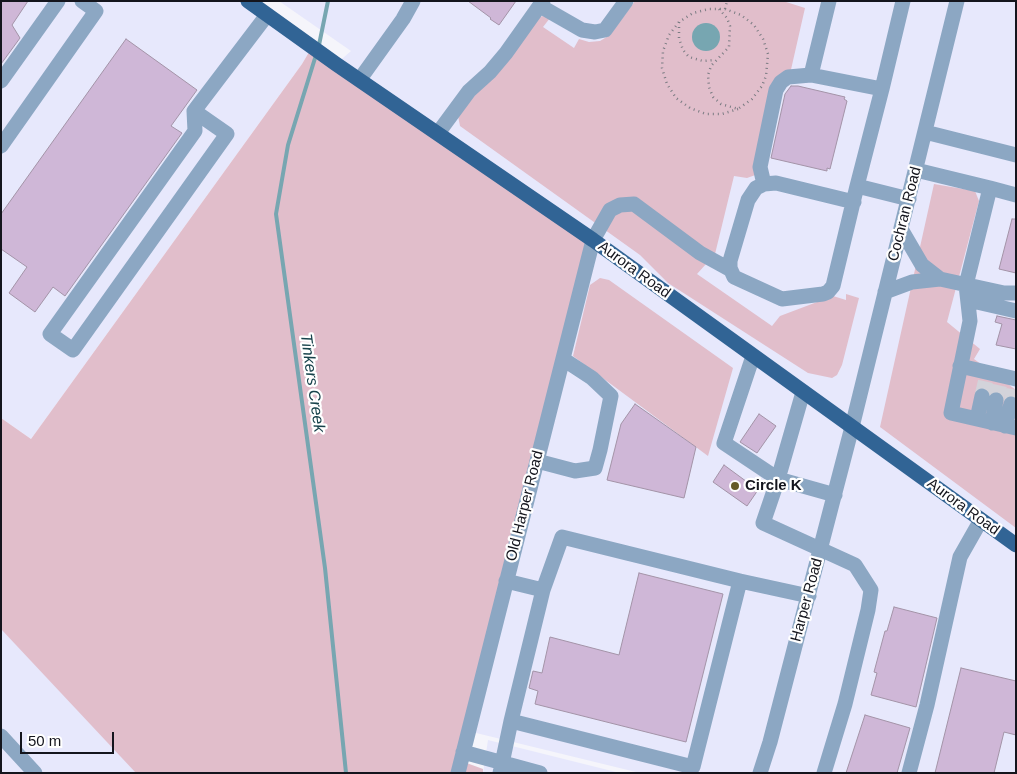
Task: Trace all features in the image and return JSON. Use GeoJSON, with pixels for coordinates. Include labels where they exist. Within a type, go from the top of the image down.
{"type":"FeatureCollection","features":[{"type":"Feature","properties":{"kind":"main road","name":"Aurora Road"},"geometry":{"type":"LineString","coordinates":[[248,1],[336,64],[593,240],[1016,545]]}},
{"type":"Feature","properties":{"kind":"street"},"geometry":{"type":"LineString","coordinates":[[1,81],[58,1]]}},
{"type":"Feature","properties":{"kind":"street"},"geometry":{"type":"LineString","coordinates":[[1,146],[96,12],[82,1]]}},
{"type":"Feature","properties":{"kind":"street"},"geometry":{"type":"LineString","coordinates":[[360,79],[403,19],[413,1]]}},
{"type":"Feature","properties":{"kind":"street"},"geometry":{"type":"LineString","coordinates":[[438,133],[469,91],[490,72],[506,53],[542,4],[582,30],[595,32],[605,30],[626,1]]}},
{"type":"Feature","properties":{"kind":"street"},"geometry":{"type":"LineString","coordinates":[[811,75],[829,1]]}},
{"type":"Feature","properties":{"kind":"street"},"geometry":{"type":"LineString","coordinates":[[854,202],[776,183],[764,184],[756,188],[748,200],[730,261],[730,270],[734,277],[782,299],[823,294],[828,292],[833,286],[854,202],[858,186],[903,1]]}},
{"type":"Feature","properties":{"kind":"street","name":"Cochran Road"},"geometry":{"type":"LineString","coordinates":[[852,427],[957,1]]}},
{"type":"Feature","properties":{"kind":"street"},"geometry":{"type":"LineString","coordinates":[[194,111],[227,134],[73,350],[50,334],[194,131],[194,111],[267,14]]}},
{"type":"Feature","properties":{"kind":"street"},"geometry":{"type":"LineString","coordinates":[[764,184],[760,167],[776,90],[781,82],[788,77],[811,75],[882,88]]}},
{"type":"Feature","properties":{"kind":"street"},"geometry":{"type":"LineString","coordinates":[[925,132],[1016,155]]}},
{"type":"Feature","properties":{"kind":"street"},"geometry":{"type":"LineString","coordinates":[[916,170],[1016,195]]}},
{"type":"Feature","properties":{"kind":"street"},"geometry":{"type":"LineString","coordinates":[[858,186],[909,198]]}},
{"type":"Feature","properties":{"kind":"street"},"geometry":{"type":"LineString","coordinates":[[990,188],[967,293],[970,321],[951,414],[998,424]]}},
{"type":"Feature","properties":{"kind":"street","name":"Old Harper Road"},"geometry":{"type":"LineString","coordinates":[[458,773],[593,240],[610,210],[620,205],[634,204],[700,253],[730,270]]}},
{"type":"Feature","properties":{"kind":"street"},"geometry":{"type":"LineString","coordinates":[[901,229],[922,265],[940,280],[967,293],[1016,311]]}},
{"type":"Feature","properties":{"kind":"street"},"geometry":{"type":"LineString","coordinates":[[886,292],[912,282],[940,280]]}},
{"type":"Feature","properties":{"kind":"street"},"geometry":{"type":"LineString","coordinates":[[967,293],[1016,293]]}},
{"type":"Feature","properties":{"kind":"street"},"geometry":{"type":"LineString","coordinates":[[753,356],[724,443],[778,479],[835,495]]}},
{"type":"Feature","properties":{"kind":"street"},"geometry":{"type":"LineString","coordinates":[[537,461],[575,471],[595,468],[600,450],[612,396],[592,378],[563,359]]}},
{"type":"Feature","properties":{"kind":"street"},"geometry":{"type":"LineString","coordinates":[[960,366],[1003,379]]}},
{"type":"Feature","properties":{"kind":"street"},"geometry":{"type":"LineString","coordinates":[[804,392],[763,523],[855,565],[871,590],[868,610],[844,704],[824,773]]}},
{"type":"Feature","properties":{"kind":"street"},"geometry":{"type":"LineString","coordinates":[[998,424],[996,400],[998,424]]}},
{"type":"Feature","properties":{"kind":"street","name":"Harper Road"},"geometry":{"type":"LineString","coordinates":[[760,773],[770,742],[852,427]]}},
{"type":"Feature","properties":{"kind":"street"},"geometry":{"type":"LineString","coordinates":[[910,773],[960,557],[981,520]]}},
{"type":"Feature","properties":{"kind":"street"},"geometry":{"type":"LineString","coordinates":[[501,768],[543,590],[562,537],[808,596]]}},
{"type":"Feature","properties":{"kind":"street"},"geometry":{"type":"LineString","coordinates":[[506,581],[543,590]]}},
{"type":"Feature","properties":{"kind":"street"},"geometry":{"type":"LineString","coordinates":[[511,721],[693,768],[740,581]]}},
{"type":"Feature","properties":{"kind":"street"},"geometry":{"type":"LineString","coordinates":[[1,736],[35,773]]}},
{"type":"Feature","properties":{"kind":"street"},"geometry":{"type":"LineString","coordinates":[[462,752],[501,768],[540,773]]}},
{"type":"Feature","properties":{"kind":"path"},"geometry":{"type":"LineString","coordinates":[[726,9],[727,1]]}},
{"type":"Feature","properties":{"kind":"path"},"geometry":{"type":"LineString","coordinates":[[709,8],[726,9],[741,15],[754,25],[763,38],[768,54],[768,70],[762,86],[752,99],[738,109],[722,114],[706,114],[690,108],[676,98],[667,84],[662,68],[663,51],[669,35],[679,22],[693,13],[709,8]]}},
{"type":"Feature","properties":{"kind":"path"},"geometry":{"type":"LineString","coordinates":[[719,9],[730,26],[731,35],[729,47],[716,59],[708,75],[709,86],[714,97],[721,104],[738,109]]}},
{"type":"Feature","properties":{"kind":"path"},"geometry":{"type":"LineString","coordinates":[[679,22],[679,38],[683,50],[689,57],[703,62],[716,59]]}},
{"type":"Feature","properties":{"kind":"shaded area"},"geometry":{"type":"Polygon","coordinates":[[[1,1],[248,1],[312,47],[302,64],[31,439],[1,418],[1,1]]]}},
{"type":"Feature","properties":{"kind":"shaded area"},"geometry":{"type":"Polygon","coordinates":[[[279,1],[1016,1],[1016,773],[640,773],[468,731],[336,64],[351,51],[279,1]]]}},
{"type":"Feature","properties":{"kind":"shaded area"},"geometry":{"type":"Polygon","coordinates":[[[635,1],[783,1],[805,8],[790,74],[776,82],[761,173],[747,178],[734,176],[715,254],[697,274],[772,326],[780,316],[833,296],[846,300],[846,294],[859,298],[842,365],[837,375],[832,378],[808,373],[668,283],[640,255],[460,126],[458,116],[536,18],[543,16],[550,18],[543,27],[574,48],[579,39],[589,42],[600,41],[610,35],[635,1]]]}},
{"type":"Feature","properties":{"kind":"shaded area"},"geometry":{"type":"Polygon","coordinates":[[[706,23],[716,27],[720,37],[716,47],[706,51],[696,47],[692,37],[696,27],[706,23]]]}},
{"type":"Feature","properties":{"kind":"shaded area"},"geometry":{"type":"Polygon","coordinates":[[[312,47],[593,240],[461,761],[483,769],[483,773],[136,773],[1,629],[1,418],[31,439],[302,64],[312,47]]]}},
{"type":"Feature","properties":{"kind":"shaded area"},"geometry":{"type":"Polygon","coordinates":[[[934,184],[975,191],[979,201],[947,322],[980,349],[974,359],[1016,390],[1016,528],[880,427],[934,184]]]}},
{"type":"Feature","properties":{"kind":"shaded area"},"geometry":{"type":"Polygon","coordinates":[[[600,278],[609,280],[733,368],[708,456],[573,356],[590,285],[600,278]]]}},
{"type":"Feature","properties":{"kind":"shaded area"},"geometry":{"type":"Polygon","coordinates":[[[1,617],[142,773],[1,773],[1,617]]]}},
{"type":"Feature","properties":{"kind":"shaded area"},"geometry":{"type":"Polygon","coordinates":[[[488,740],[620,773],[483,773],[488,740]]]}},
{"type":"Feature","properties":{"kind":"building"},"geometry":{"type":"Polygon","coordinates":[[[1,1],[28,1],[12,25],[20,38],[1,64],[1,1]]]}},
{"type":"Feature","properties":{"kind":"building"},"geometry":{"type":"Polygon","coordinates":[[[468,1],[516,1],[499,25],[468,1]]]}},
{"type":"Feature","properties":{"kind":"building"},"geometry":{"type":"Polygon","coordinates":[[[126,39],[197,90],[171,126],[182,133],[65,296],[53,287],[35,312],[9,293],[27,267],[1,249],[1,214],[126,39]]]}},
{"type":"Feature","properties":{"kind":"building"},"geometry":{"type":"Polygon","coordinates":[[[791,86],[845,97],[844,99],[847,101],[830,169],[827,168],[827,171],[771,158],[785,94],[791,86]]]}},
{"type":"Feature","properties":{"kind":"building"},"geometry":{"type":"Polygon","coordinates":[[[1012,219],[1016,219],[1016,273],[999,269],[1012,219]]]}},
{"type":"Feature","properties":{"kind":"building"},"geometry":{"type":"Polygon","coordinates":[[[997,316],[1016,320],[1016,349],[996,345],[1002,324],[995,322],[997,316]]]}},
{"type":"Feature","properties":{"kind":"building"},"geometry":{"type":"Polygon","coordinates":[[[635,404],[696,447],[684,498],[607,480],[621,424],[635,404]]]}},
{"type":"Feature","properties":{"kind":"building","name":"Circle K"},"geometry":{"type":"Polygon","coordinates":[[[759,414],[776,426],[757,453],[740,442],[759,414]]]}},
{"type":"Feature","properties":{"kind":"building","name":"Circle K"},"geometry":{"type":"Polygon","coordinates":[[[724,465],[758,490],[747,506],[713,482],[724,465]]]}},
{"type":"Feature","properties":{"kind":"building"},"geometry":{"type":"Polygon","coordinates":[[[639,573],[723,594],[686,742],[535,704],[538,691],[529,688],[533,671],[542,673],[550,637],[619,655],[639,573]]]}},
{"type":"Feature","properties":{"kind":"building"},"geometry":{"type":"Polygon","coordinates":[[[894,607],[937,618],[916,707],[871,695],[877,673],[874,672],[885,631],[887,631],[894,607]]]}},
{"type":"Feature","properties":{"kind":"building"},"geometry":{"type":"Polygon","coordinates":[[[961,668],[1016,681],[1016,735],[1004,732],[994,773],[935,773],[961,668]]]}},
{"type":"Feature","properties":{"kind":"building"},"geometry":{"type":"Polygon","coordinates":[[[865,715],[910,728],[897,773],[846,773],[865,715]]]}},
{"type":"Feature","properties":{"kind":"waterway","name":"Tinkers Creek"},"geometry":{"type":"LineString","coordinates":[[319,45],[328,1]]}},
{"type":"Feature","properties":{"kind":"waterway","name":"Tinkers Creek"},"geometry":{"type":"LineString","coordinates":[[316,55],[288,145],[276,214],[325,568],[346,773]]}},
{"type":"Feature","properties":{"kind":"tunnel"},"geometry":{"type":"LineString","coordinates":[[982,396],[986,379]]}},
{"type":"Feature","properties":{"kind":"tunnel"},"geometry":{"type":"LineString","coordinates":[[996,400],[1000,383]]}},
{"type":"Feature","properties":{"kind":"tunnel"},"geometry":{"type":"LineString","coordinates":[[1011,404],[1014,387]]}},
{"type":"Feature","properties":{"kind":"place","name":"Circle K"},"geometry":{"type":"Point","coordinates":[735,486]}}]}
